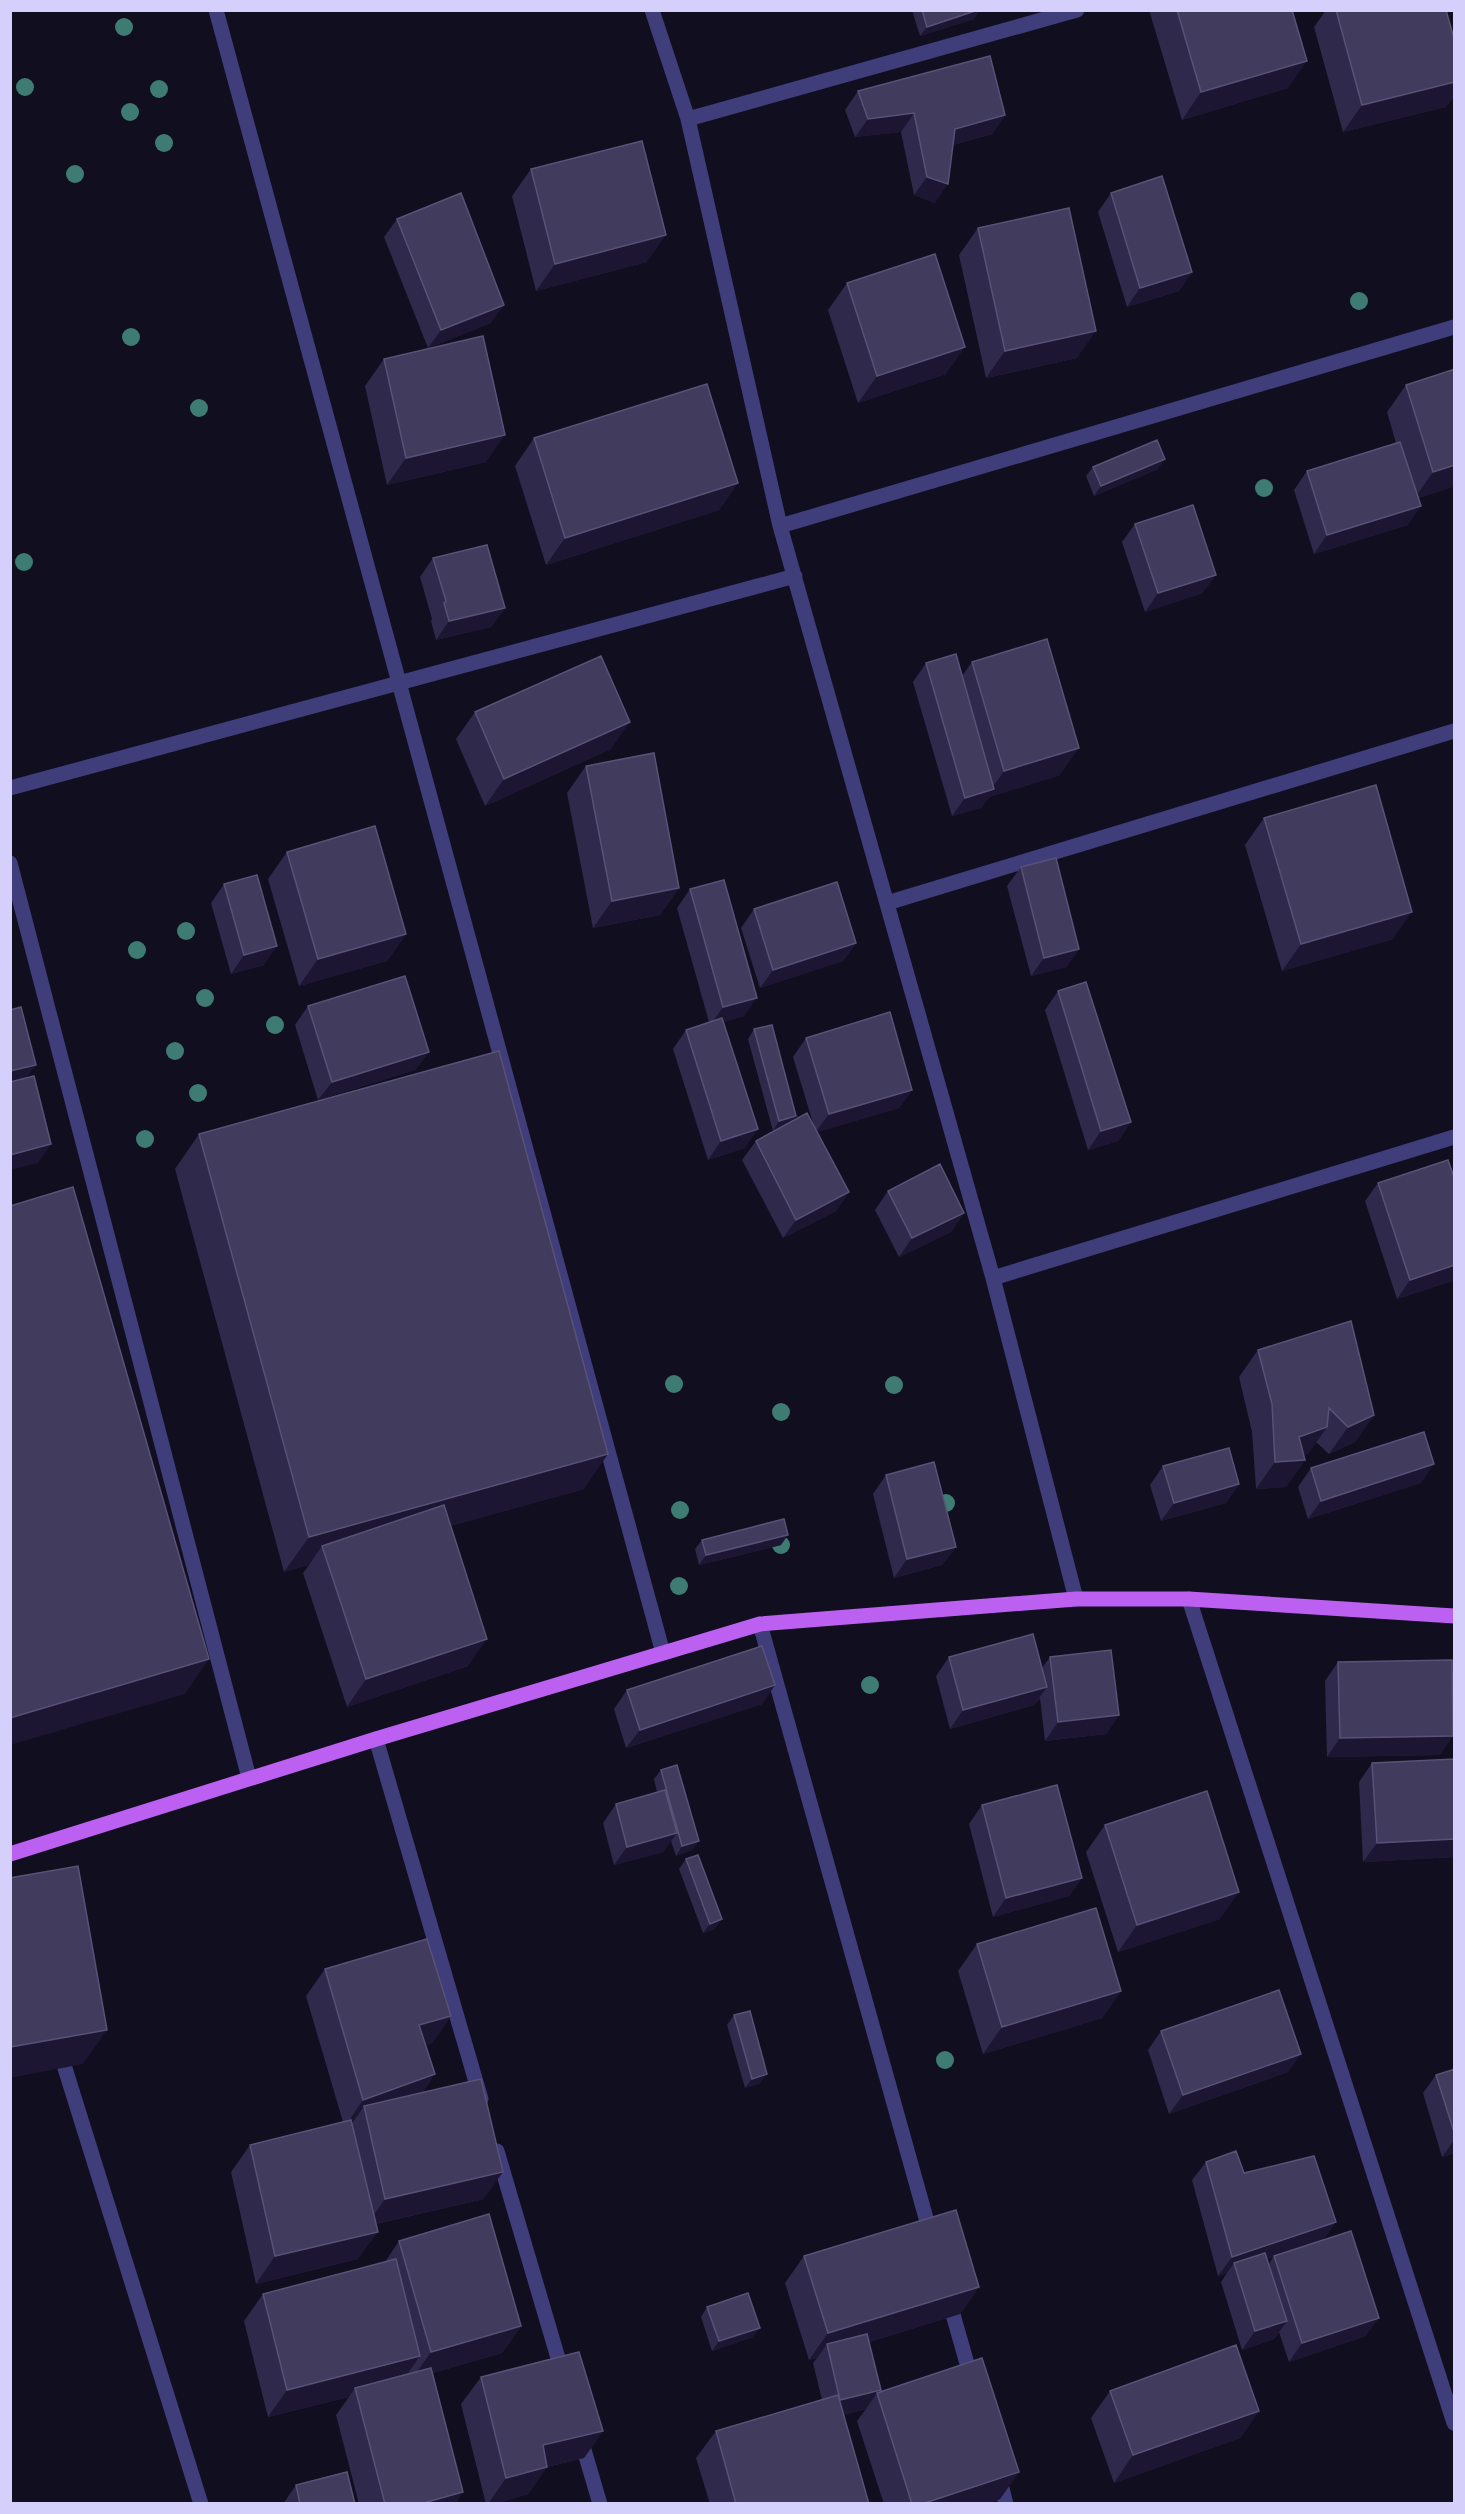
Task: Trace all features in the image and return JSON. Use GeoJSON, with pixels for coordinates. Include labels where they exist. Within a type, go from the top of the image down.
{"type":"FeatureCollection","features":[{"type":"Feature","properties":{"kind":"main road"},"geometry":{"type":"LineString","coordinates":[[10,1854],[376,1739],[760,1624],[1076,1599],[1189,1599],[1455,1616]]}},
{"type":"Feature","properties":{"kind":"street"},"geometry":{"type":"LineString","coordinates":[[216,10],[663,1653]]}},
{"type":"Feature","properties":{"kind":"street"},"geometry":{"type":"LineString","coordinates":[[652,10],[688,119],[780,526],[993,1278],[1076,1599]]}},
{"type":"Feature","properties":{"kind":"street"},"geometry":{"type":"LineString","coordinates":[[688,119],[1077,10]]}},
{"type":"Feature","properties":{"kind":"street"},"geometry":{"type":"LineString","coordinates":[[780,526],[1455,327]]}},
{"type":"Feature","properties":{"kind":"street"},"geometry":{"type":"LineString","coordinates":[[10,788],[795,576]]}},
{"type":"Feature","properties":{"kind":"street"},"geometry":{"type":"LineString","coordinates":[[887,903],[1455,732]]}},
{"type":"Feature","properties":{"kind":"street"},"geometry":{"type":"LineString","coordinates":[[10,863],[249,1778]]}},
{"type":"Feature","properties":{"kind":"street"},"geometry":{"type":"LineString","coordinates":[[993,1278],[1455,1137]]}},
{"type":"Feature","properties":{"kind":"street"},"geometry":{"type":"LineString","coordinates":[[1189,1599],[1455,2423]]}},
{"type":"Feature","properties":{"kind":"street"},"geometry":{"type":"LineString","coordinates":[[760,1624],[936,2252]]}},
{"type":"Feature","properties":{"kind":"street"},"geometry":{"type":"LineString","coordinates":[[376,1739],[486,2116]]}},
{"type":"Feature","properties":{"kind":"street"},"geometry":{"type":"LineString","coordinates":[[56,2039],[201,2504]]}},
{"type":"Feature","properties":{"kind":"street"},"geometry":{"type":"LineString","coordinates":[[493,2138],[567,2390]]}},
{"type":"Feature","properties":{"kind":"street"},"geometry":{"type":"LineString","coordinates":[[945,2286],[977,2401]]}},
{"type":"Feature","properties":{"kind":"street"},"geometry":{"type":"LineString","coordinates":[[577,2424],[600,2504]]}},
{"type":"Feature","properties":{"kind":"street"},"geometry":{"type":"LineString","coordinates":[[993,2458],[1006,2504]]}},
{"type":"Feature","properties":{"kind":"building"},"geometry":{"type":"Polygon","coordinates":[[[922,10],[978,10],[927,27],[922,10]]]}},
{"type":"Feature","properties":{"kind":"building"},"geometry":{"type":"Polygon","coordinates":[[[1177,10],[1292,10],[1307,61],[1201,92],[1177,10]]]}},
{"type":"Feature","properties":{"kind":"building"},"geometry":{"type":"Polygon","coordinates":[[[1336,10],[1446,10],[1455,42],[1455,82],[1362,105],[1336,10]]]}},
{"type":"Feature","properties":{"kind":"building"},"geometry":{"type":"Polygon","coordinates":[[[990,56],[1005,115],[955,129],[948,184],[927,177],[914,113],[868,119],[858,91],[990,56]]]}},
{"type":"Feature","properties":{"kind":"building"},"geometry":{"type":"Polygon","coordinates":[[[642,141],[666,235],[555,264],[531,169],[642,141]]]}},
{"type":"Feature","properties":{"kind":"building"},"geometry":{"type":"Polygon","coordinates":[[[1162,176],[1192,272],[1140,288],[1111,193],[1162,176]]]}},
{"type":"Feature","properties":{"kind":"building"},"geometry":{"type":"Polygon","coordinates":[[[461,193],[504,305],[441,330],[397,219],[461,193]]]}},
{"type":"Feature","properties":{"kind":"building"},"geometry":{"type":"Polygon","coordinates":[[[1069,208],[1096,331],[1005,351],[978,228],[1069,208]]]}},
{"type":"Feature","properties":{"kind":"building"},"geometry":{"type":"Polygon","coordinates":[[[935,254],[965,347],[877,376],[847,283],[935,254]]]}},
{"type":"Feature","properties":{"kind":"building"},"geometry":{"type":"Polygon","coordinates":[[[483,336],[505,435],[406,458],[384,359],[483,336]]]}},
{"type":"Feature","properties":{"kind":"building"},"geometry":{"type":"Polygon","coordinates":[[[1455,369],[1455,465],[1433,472],[1406,385],[1455,369]]]}},
{"type":"Feature","properties":{"kind":"building"},"geometry":{"type":"Polygon","coordinates":[[[707,384],[738,483],[565,538],[534,438],[707,384]]]}},
{"type":"Feature","properties":{"kind":"building"},"geometry":{"type":"Polygon","coordinates":[[[1157,440],[1165,459],[1101,486],[1093,467],[1157,440]]]}},
{"type":"Feature","properties":{"kind":"building"},"geometry":{"type":"Polygon","coordinates":[[[1400,442],[1421,506],[1327,535],[1307,471],[1400,442]]]}},
{"type":"Feature","properties":{"kind":"building"},"geometry":{"type":"Polygon","coordinates":[[[1193,505],[1216,575],[1158,593],[1135,524],[1193,505]]]}},
{"type":"Feature","properties":{"kind":"building"},"geometry":{"type":"Polygon","coordinates":[[[487,545],[505,608],[449,621],[444,603],[446,601],[433,558],[487,545]]]}},
{"type":"Feature","properties":{"kind":"building"},"geometry":{"type":"Polygon","coordinates":[[[1047,639],[1079,748],[1004,771],[972,662],[1047,639]]]}},
{"type":"Feature","properties":{"kind":"building"},"geometry":{"type":"Polygon","coordinates":[[[956,654],[994,789],[965,798],[926,663],[956,654]]]}},
{"type":"Feature","properties":{"kind":"building"},"geometry":{"type":"Polygon","coordinates":[[[601,656],[630,722],[504,779],[475,712],[601,656]]]}},
{"type":"Feature","properties":{"kind":"building"},"geometry":{"type":"Polygon","coordinates":[[[654,753],[679,888],[612,901],[586,766],[654,753]]]}},
{"type":"Feature","properties":{"kind":"building"},"geometry":{"type":"Polygon","coordinates":[[[1376,785],[1412,912],[1301,944],[1264,818],[1376,785]]]}},
{"type":"Feature","properties":{"kind":"building"},"geometry":{"type":"Polygon","coordinates":[[[375,826],[406,934],[318,959],[287,852],[375,826]]]}},
{"type":"Feature","properties":{"kind":"building"},"geometry":{"type":"Polygon","coordinates":[[[1056,858],[1079,949],[1044,958],[1021,867],[1056,858]]]}},
{"type":"Feature","properties":{"kind":"building"},"geometry":{"type":"Polygon","coordinates":[[[257,875],[277,946],[244,955],[224,884],[257,875]]]}},
{"type":"Feature","properties":{"kind":"building"},"geometry":{"type":"Polygon","coordinates":[[[724,880],[757,998],[723,1007],[690,889],[724,880]]]}},
{"type":"Feature","properties":{"kind":"building"},"geometry":{"type":"Polygon","coordinates":[[[837,882],[856,943],[773,970],[754,909],[837,882]]]}},
{"type":"Feature","properties":{"kind":"building"},"geometry":{"type":"Polygon","coordinates":[[[405,976],[429,1052],[332,1082],[308,1006],[405,976]]]}},
{"type":"Feature","properties":{"kind":"building"},"geometry":{"type":"Polygon","coordinates":[[[1086,982],[1131,1122],[1101,1131],[1058,991],[1086,982]]]}},
{"type":"Feature","properties":{"kind":"building"},"geometry":{"type":"Polygon","coordinates":[[[21,1007],[36,1065],[10,1071],[10,1010],[21,1007]]]}},
{"type":"Feature","properties":{"kind":"building"},"geometry":{"type":"Polygon","coordinates":[[[890,1012],[912,1090],[829,1114],[806,1038],[890,1012]]]}},
{"type":"Feature","properties":{"kind":"building"},"geometry":{"type":"Polygon","coordinates":[[[722,1018],[758,1129],[721,1141],[686,1030],[722,1018]]]}},
{"type":"Feature","properties":{"kind":"building"},"geometry":{"type":"Polygon","coordinates":[[[772,1025],[796,1116],[779,1121],[754,1029],[772,1025]]]}},
{"type":"Feature","properties":{"kind":"building"},"geometry":{"type":"Polygon","coordinates":[[[499,1051],[608,1454],[309,1537],[199,1134],[499,1051]]]}},
{"type":"Feature","properties":{"kind":"building"},"geometry":{"type":"Polygon","coordinates":[[[34,1076],[51,1144],[10,1155],[10,1082],[34,1076]]]}},
{"type":"Feature","properties":{"kind":"building"},"geometry":{"type":"Polygon","coordinates":[[[807,1113],[849,1192],[796,1220],[756,1141],[807,1113]]]}},
{"type":"Feature","properties":{"kind":"building"},"geometry":{"type":"Polygon","coordinates":[[[1448,1160],[1455,1180],[1455,1265],[1410,1280],[1378,1183],[1448,1160]]]}},
{"type":"Feature","properties":{"kind":"building"},"geometry":{"type":"Polygon","coordinates":[[[940,1164],[964,1213],[912,1238],[888,1191],[940,1164]]]}},
{"type":"Feature","properties":{"kind":"building"},"geometry":{"type":"Polygon","coordinates":[[[73,1187],[209,1659],[10,1718],[10,1206],[73,1187]]]}},
{"type":"Feature","properties":{"kind":"building"},"geometry":{"type":"Polygon","coordinates":[[[1351,1321],[1374,1415],[1348,1427],[1329,1408],[1327,1427],[1299,1437],[1305,1460],[1275,1462],[1272,1404],[1258,1350],[1351,1321]]]}},
{"type":"Feature","properties":{"kind":"building"},"geometry":{"type":"Polygon","coordinates":[[[1424,1432],[1434,1464],[1321,1501],[1311,1468],[1424,1432]]]}},
{"type":"Feature","properties":{"kind":"building"},"geometry":{"type":"Polygon","coordinates":[[[1229,1448],[1239,1484],[1174,1503],[1163,1466],[1229,1448]]]}},
{"type":"Feature","properties":{"kind":"building"},"geometry":{"type":"Polygon","coordinates":[[[934,1462],[956,1547],[907,1559],[886,1475],[934,1462]]]}},
{"type":"Feature","properties":{"kind":"building"},"geometry":{"type":"Polygon","coordinates":[[[444,1505],[487,1639],[366,1679],[322,1546],[444,1505]]]}},
{"type":"Feature","properties":{"kind":"building"},"geometry":{"type":"Polygon","coordinates":[[[784,1519],[788,1535],[706,1555],[702,1540],[784,1519]]]}},
{"type":"Feature","properties":{"kind":"building"},"geometry":{"type":"Polygon","coordinates":[[[1033,1634],[1047,1687],[963,1710],[949,1657],[1033,1634]]]}},
{"type":"Feature","properties":{"kind":"building"},"geometry":{"type":"Polygon","coordinates":[[[762,1646],[775,1685],[640,1730],[627,1690],[762,1646]]]}},
{"type":"Feature","properties":{"kind":"building"},"geometry":{"type":"Polygon","coordinates":[[[1111,1650],[1119,1715],[1058,1722],[1050,1657],[1111,1650]]]}},
{"type":"Feature","properties":{"kind":"building"},"geometry":{"type":"Polygon","coordinates":[[[1452,1660],[1453,1736],[1340,1738],[1338,1662],[1452,1660]]]}},
{"type":"Feature","properties":{"kind":"building"},"geometry":{"type":"Polygon","coordinates":[[[1455,1759],[1455,1839],[1377,1843],[1372,1763],[1455,1759]]]}},
{"type":"Feature","properties":{"kind":"building"},"geometry":{"type":"Polygon","coordinates":[[[677,1765],[699,1841],[682,1846],[661,1770],[677,1765]]]}},
{"type":"Feature","properties":{"kind":"building"},"geometry":{"type":"Polygon","coordinates":[[[1057,1785],[1082,1878],[1006,1898],[982,1805],[1057,1785]]]}},
{"type":"Feature","properties":{"kind":"building"},"geometry":{"type":"Polygon","coordinates":[[[665,1790],[677,1833],[627,1847],[616,1804],[665,1790]]]}},
{"type":"Feature","properties":{"kind":"building"},"geometry":{"type":"Polygon","coordinates":[[[1207,1791],[1239,1892],[1137,1925],[1105,1825],[1207,1791]]]}},
{"type":"Feature","properties":{"kind":"building"},"geometry":{"type":"Polygon","coordinates":[[[698,1855],[722,1919],[710,1924],[686,1859],[698,1855]]]}},
{"type":"Feature","properties":{"kind":"building"},"geometry":{"type":"Polygon","coordinates":[[[78,1866],[107,2030],[10,2047],[10,1878],[78,1866]]]}},
{"type":"Feature","properties":{"kind":"building"},"geometry":{"type":"Polygon","coordinates":[[[1096,1908],[1121,1991],[1002,2027],[977,1944],[1096,1908]]]}},
{"type":"Feature","properties":{"kind":"building"},"geometry":{"type":"Polygon","coordinates":[[[427,1939],[451,2016],[419,2025],[435,2074],[363,2100],[325,1969],[427,1939]]]}},
{"type":"Feature","properties":{"kind":"building"},"geometry":{"type":"Polygon","coordinates":[[[1279,1990],[1301,2054],[1183,2095],[1161,2031],[1279,1990]]]}},
{"type":"Feature","properties":{"kind":"building"},"geometry":{"type":"Polygon","coordinates":[[[750,2011],[767,2074],[752,2079],[734,2015],[750,2011]]]}},
{"type":"Feature","properties":{"kind":"building"},"geometry":{"type":"Polygon","coordinates":[[[1455,2069],[1455,2135],[1436,2075],[1455,2069]]]}},
{"type":"Feature","properties":{"kind":"building"},"geometry":{"type":"Polygon","coordinates":[[[481,2079],[503,2172],[385,2199],[364,2106],[481,2079]]]}},
{"type":"Feature","properties":{"kind":"building"},"geometry":{"type":"Polygon","coordinates":[[[351,2120],[378,2232],[275,2256],[250,2145],[351,2120]]]}},
{"type":"Feature","properties":{"kind":"building"},"geometry":{"type":"Polygon","coordinates":[[[1236,2151],[1244,2173],[1314,2156],[1336,2222],[1232,2257],[1206,2162],[1236,2151]]]}},
{"type":"Feature","properties":{"kind":"building"},"geometry":{"type":"Polygon","coordinates":[[[956,2210],[979,2287],[828,2333],[804,2256],[956,2210]]]}},
{"type":"Feature","properties":{"kind":"building"},"geometry":{"type":"Polygon","coordinates":[[[489,2214],[521,2326],[431,2352],[399,2241],[489,2214]]]}},
{"type":"Feature","properties":{"kind":"building"},"geometry":{"type":"Polygon","coordinates":[[[1351,2231],[1379,2318],[1302,2343],[1274,2256],[1351,2231]]]}},
{"type":"Feature","properties":{"kind":"building"},"geometry":{"type":"Polygon","coordinates":[[[1265,2253],[1287,2321],[1255,2331],[1234,2263],[1265,2253]]]}},
{"type":"Feature","properties":{"kind":"building"},"geometry":{"type":"Polygon","coordinates":[[[396,2259],[420,2356],[287,2390],[263,2294],[396,2259]]]}},
{"type":"Feature","properties":{"kind":"building"},"geometry":{"type":"Polygon","coordinates":[[[748,2293],[760,2328],[719,2341],[707,2307],[748,2293]]]}},
{"type":"Feature","properties":{"kind":"building"},"geometry":{"type":"Polygon","coordinates":[[[867,2334],[881,2390],[840,2400],[827,2344],[867,2334]]]}},
{"type":"Feature","properties":{"kind":"building"},"geometry":{"type":"Polygon","coordinates":[[[1236,2345],[1259,2411],[1133,2455],[1110,2391],[1236,2345]]]}},
{"type":"Feature","properties":{"kind":"building"},"geometry":{"type":"Polygon","coordinates":[[[579,2352],[603,2431],[543,2445],[547,2467],[506,2478],[481,2377],[579,2352]]]}},
{"type":"Feature","properties":{"kind":"building"},"geometry":{"type":"Polygon","coordinates":[[[982,2358],[1019,2472],[922,2504],[912,2504],[877,2393],[982,2358]]]}},
{"type":"Feature","properties":{"kind":"building"},"geometry":{"type":"Polygon","coordinates":[[[431,2368],[463,2492],[420,2504],[385,2504],[355,2388],[431,2368]]]}},
{"type":"Feature","properties":{"kind":"building"},"geometry":{"type":"Polygon","coordinates":[[[838,2395],[869,2504],[736,2504],[716,2431],[838,2395]]]}},
{"type":"Feature","properties":{"kind":"building"},"geometry":{"type":"Polygon","coordinates":[[[347,2472],[355,2504],[300,2504],[296,2485],[347,2472]]]}}]}
